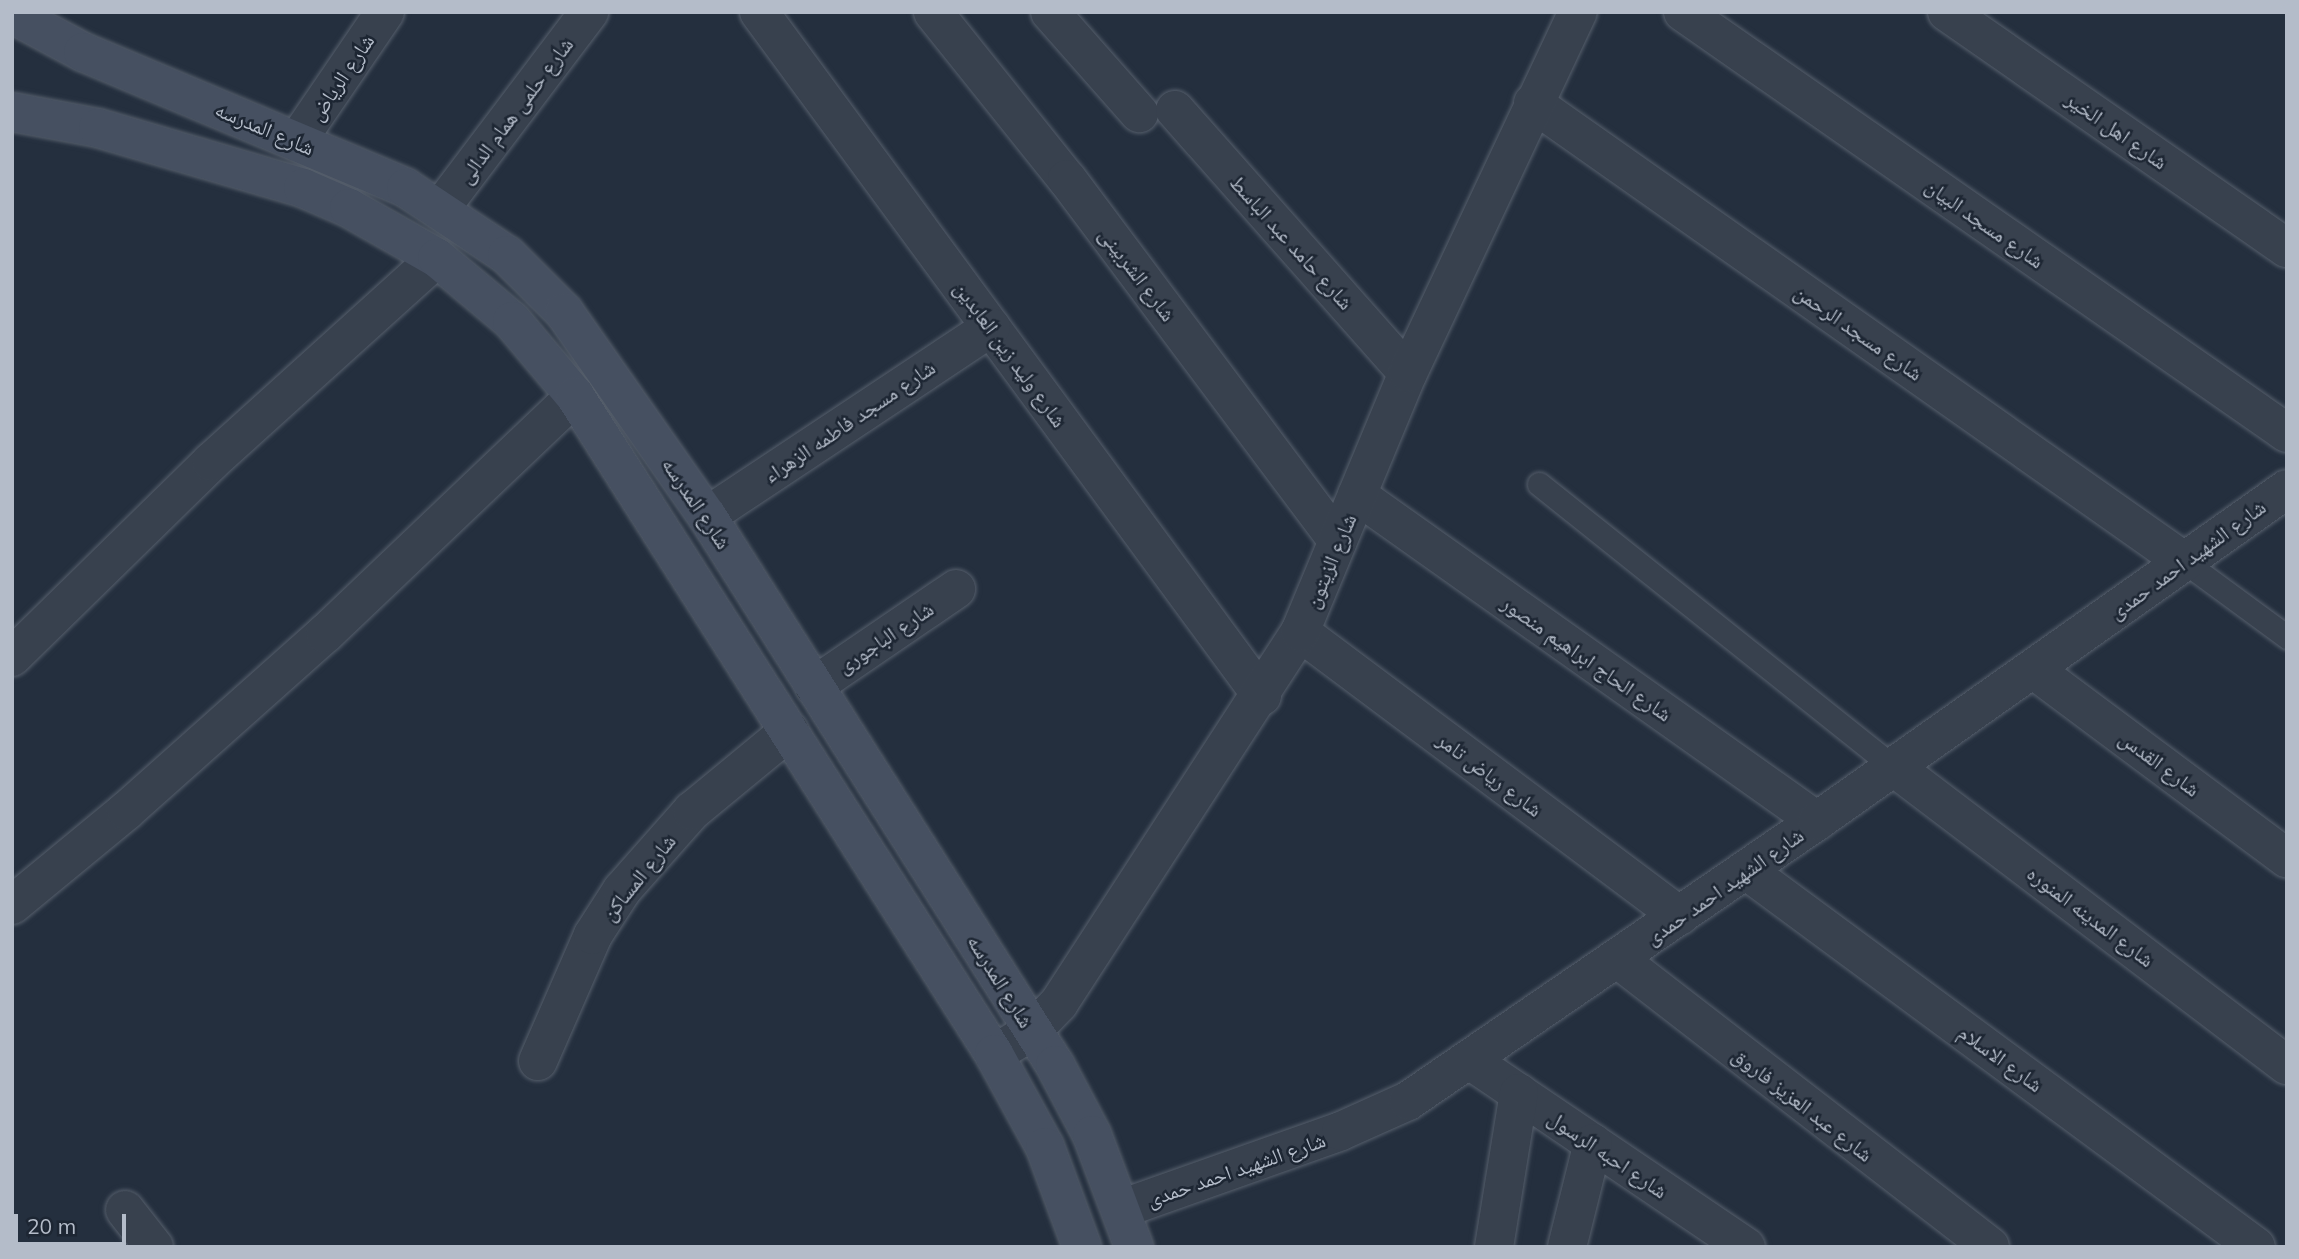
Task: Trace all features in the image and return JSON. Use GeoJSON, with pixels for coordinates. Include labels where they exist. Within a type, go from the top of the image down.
{"type":"FeatureCollection","features":[{"type":"Feature","properties":{"kind":"street","name":"شارع الرياض"},"geometry":{"type":"LineString","coordinates":[[297,141],[384,12]]}},
{"type":"Feature","properties":{"kind":"street","name":"شارع حلمى همام الدالى"},"geometry":{"type":"LineString","coordinates":[[441,208],[589,12]]}},
{"type":"Feature","properties":{"kind":"street","name":"شارع وليد زين العابدين"},"geometry":{"type":"LineString","coordinates":[[759,12],[1262,696]]}},
{"type":"Feature","properties":{"kind":"street","name":"شارع الشربينى"},"geometry":{"type":"LineString","coordinates":[[933,12],[1067,179],[1338,541]]}},
{"type":"Feature","properties":{"kind":"street","name":"شارع حامد عبد الباسط"},"geometry":{"type":"LineString","coordinates":[[1050,12],[1157,111],[1408,373]]}},
{"type":"Feature","properties":{"kind":"street","name":"شارع الزيتون"},"geometry":{"type":"LineString","coordinates":[[994,1054],[1032,1031],[1059,1003],[1262,696],[1300,632],[1408,373],[1578,12]]}},
{"type":"Feature","properties":{"kind":"street","name":"شارع مسجد البيان"},"geometry":{"type":"LineString","coordinates":[[1683,12],[2287,433]]}},
{"type":"Feature","properties":{"kind":"street","name":"شارع اهل الخير"},"geometry":{"type":"LineString","coordinates":[[1947,12],[2287,248]]}},
{"type":"Feature","properties":{"kind":"street","name":"شارع المدرسه"},"geometry":{"type":"LineString","coordinates":[[12,14],[83,52],[370,171],[441,208],[507,255],[564,312],[707,516],[1032,1031],[1092,1135],[1134,1247]]}},
{"type":"Feature","properties":{"kind":"street","name":"شارع مسجد الرحمن"},"geometry":{"type":"LineString","coordinates":[[1533,103],[2185,562]]}},
{"type":"Feature","properties":{"kind":"street","name":"شارع المدرسه"},"geometry":{"type":"LineString","coordinates":[[12,112],[98,128],[303,188],[349,208],[437,258],[512,321],[575,396],[994,1054],[1045,1147],[1082,1247]]}},
{"type":"Feature","properties":{"kind":"street"},"geometry":{"type":"LineString","coordinates":[[12,657],[211,462],[437,258]]}},
{"type":"Feature","properties":{"kind":"street","name":"شارع مسجد فاطمه الزهراء"},"geometry":{"type":"LineString","coordinates":[[707,516],[991,327]]}},
{"type":"Feature","properties":{"kind":"street"},"geometry":{"type":"LineString","coordinates":[[12,905],[126,811],[325,634],[575,396]]}},
{"type":"Feature","properties":{"kind":"street","name":"شارع الحاج ابراهيم منصور"},"geometry":{"type":"LineString","coordinates":[[1357,495],[1817,821]]}},
{"type":"Feature","properties":{"kind":"street","name":"شارع الشهيد احمد حمدى"},"geometry":{"type":"LineString","coordinates":[[1121,1209],[1341,1131],[1408,1101],[1471,1061],[1817,821],[2185,562],[2278,507]]}},
{"type":"Feature","properties":{"kind":"street","name":"شارع الباجورى"},"geometry":{"type":"LineString","coordinates":[[814,686],[956,589]]}},
{"type":"Feature","properties":{"kind":"street","name":"شارع رياض تامر"},"geometry":{"type":"LineString","coordinates":[[1300,632],[1679,916]]}},
{"type":"Feature","properties":{"kind":"street","name":"شارع القدس"},"geometry":{"type":"LineString","coordinates":[[2032,669],[2287,858]]}},
{"type":"Feature","properties":{"kind":"street","name":"شارع المساكن"},"geometry":{"type":"LineString","coordinates":[[538,1061],[593,935],[622,890],[692,811],[789,731]]}},
{"type":"Feature","properties":{"kind":"street","name":"شارع المدينه المنوره"},"geometry":{"type":"LineString","coordinates":[[1894,767],[2287,1065]]}},
{"type":"Feature","properties":{"kind":"street","name":"شارع الاسلام"},"geometry":{"type":"LineString","coordinates":[[1746,870],[2256,1247]]}},
{"type":"Feature","properties":{"kind":"street","name":"شارع عبد العزيز فاروق"},"geometry":{"type":"LineString","coordinates":[[1618,959],[1990,1247]]}},
{"type":"Feature","properties":{"kind":"street","name":"شارع احبه الرسول"},"geometry":{"type":"LineString","coordinates":[[1471,1061],[1734,1243]]}},
{"type":"Feature","properties":{"kind":"street"},"geometry":{"type":"LineString","coordinates":[[1494,1247],[1519,1093]]}},
{"type":"Feature","properties":{"kind":"street"},"geometry":{"type":"LineString","coordinates":[[1567,1247],[1593,1143]]}},
{"type":"Feature","properties":{"kind":"street"},"geometry":{"type":"LineString","coordinates":[[125,1210],[155,1247]]}},
{"type":"Feature","properties":{"kind":"lane"},"geometry":{"type":"LineString","coordinates":[[1539,484],[1894,767]]}},
{"type":"Feature","properties":{"kind":"lane"},"geometry":{"type":"LineString","coordinates":[[2185,562],[2287,637]]}}]}
